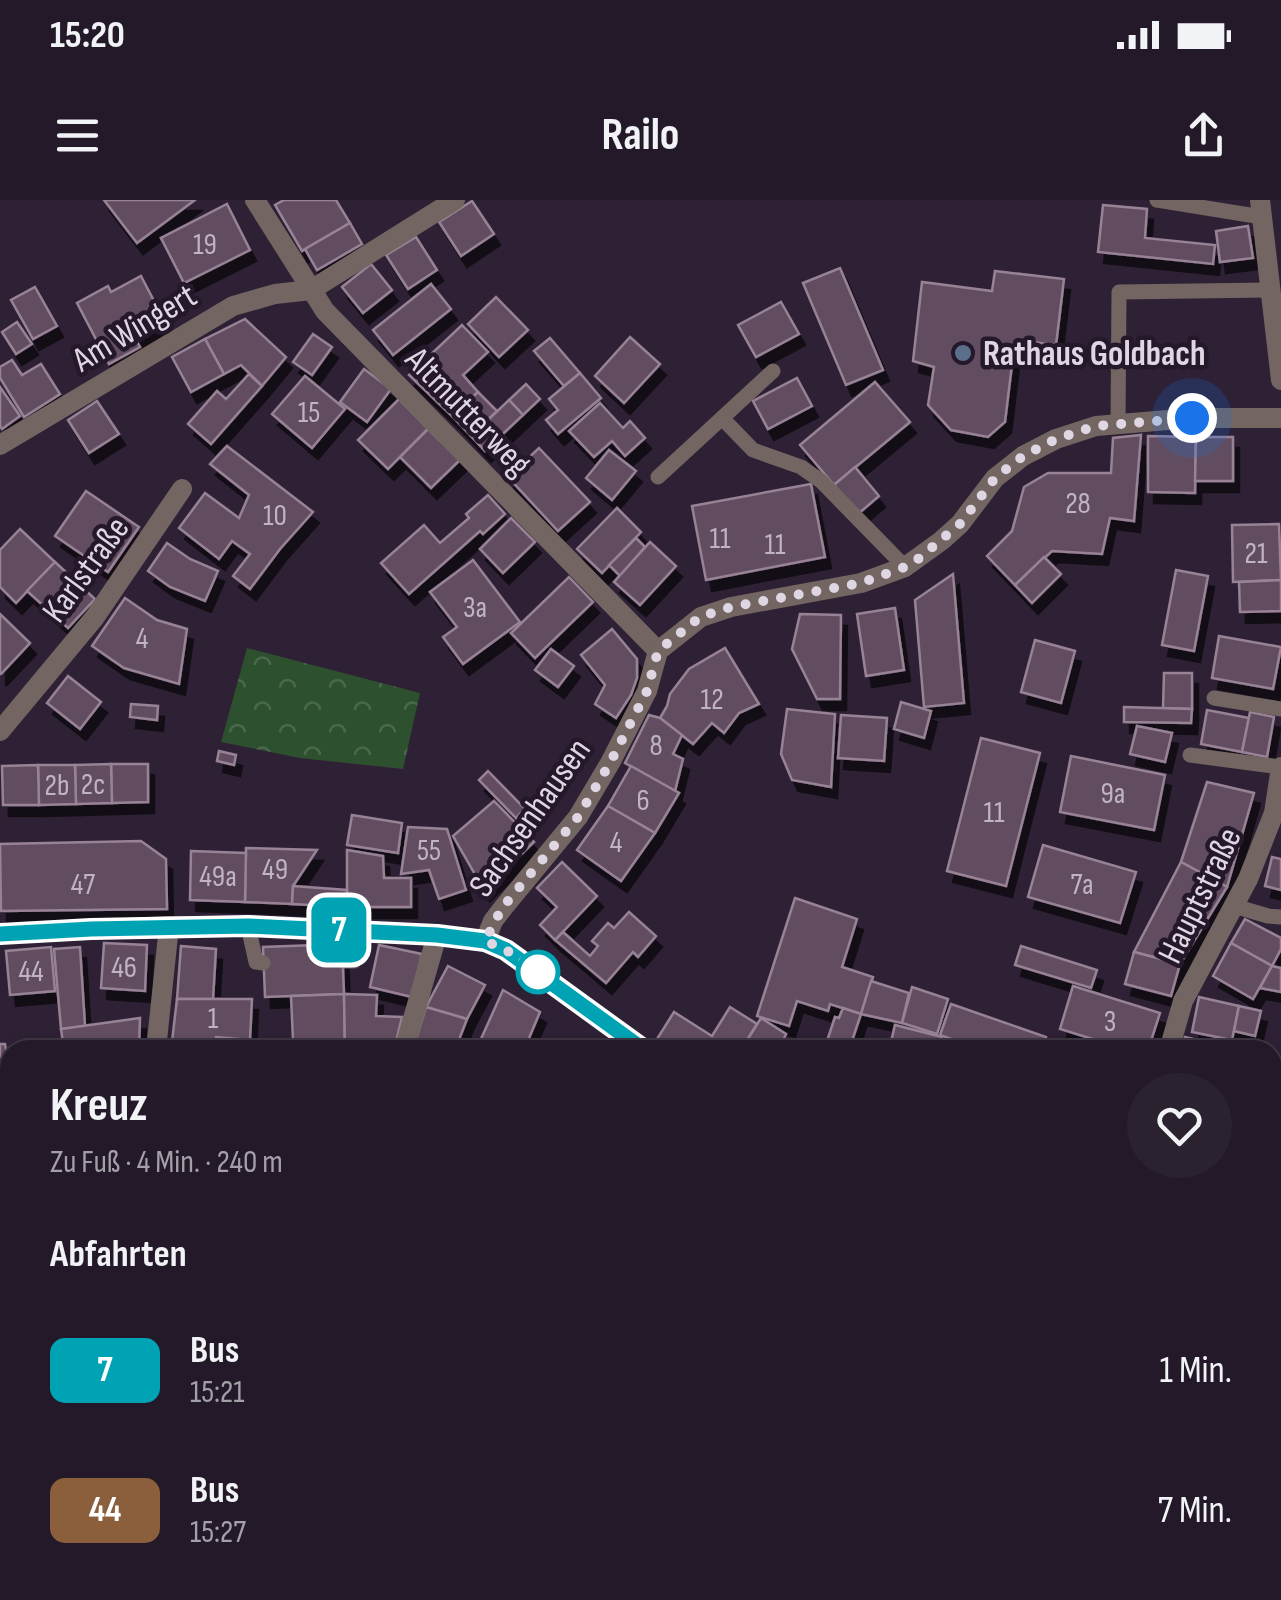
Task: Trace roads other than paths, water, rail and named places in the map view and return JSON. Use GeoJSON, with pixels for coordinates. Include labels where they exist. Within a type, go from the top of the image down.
{"type":"FeatureCollection","features":[{"type":"Feature","properties":{"kind":"street","name":"Altmutterweg"},"geometry":{"type":"LineString","coordinates":[[255,200],[325,311],[658,651]]}},
{"type":"Feature","properties":{"kind":"street"},"geometry":{"type":"LineString","coordinates":[[311,290],[455,200]]}},
{"type":"Feature","properties":{"kind":"street"},"geometry":{"type":"LineString","coordinates":[[1261,209],[1281,380]]}},
{"type":"Feature","properties":{"kind":"street","name":"Am Wingert"},"geometry":{"type":"LineString","coordinates":[[0,445],[233,306],[274,294],[311,290]]}},
{"type":"Feature","properties":{"kind":"street"},"geometry":{"type":"LineString","coordinates":[[658,651],[700,617],[731,607],[861,583],[905,567],[960,524],[995,478],[1023,456],[1056,439],[1096,426],[1192,418],[1281,418]]}},
{"type":"Feature","properties":{"kind":"street","name":"Karlstraße"},"geometry":{"type":"LineString","coordinates":[[0,731],[95,617],[182,489]]}},
{"type":"Feature","properties":{"kind":"street","name":"Sachsenhausen"},"geometry":{"type":"LineString","coordinates":[[485,941],[502,908],[578,817],[647,691],[658,651]]}},
{"type":"Feature","properties":{"kind":"street","name":"Hauptstraße"},"geometry":{"type":"LineString","coordinates":[[1172,1040],[1183,1001],[1248,879],[1279,797],[1281,767]]}},
{"type":"Feature","properties":{"kind":"street"},"geometry":{"type":"LineString","coordinates":[[157,1040],[169,926]]}},
{"type":"Feature","properties":{"kind":"street"},"geometry":{"type":"LineString","coordinates":[[0,934],[248,926],[485,941],[506,950],[630,1040]]}},
{"type":"Feature","properties":{"kind":"street"},"geometry":{"type":"LineString","coordinates":[[407,1040],[437,935]]}},
{"type":"Feature","properties":{"kind":"lane"},"geometry":{"type":"LineString","coordinates":[[1157,200],[1261,209]]}},
{"type":"Feature","properties":{"kind":"lane"},"geometry":{"type":"LineString","coordinates":[[1118,424],[1118,292],[1269,290]]}},
{"type":"Feature","properties":{"kind":"lane"},"geometry":{"type":"LineString","coordinates":[[658,478],[773,371]]}},
{"type":"Feature","properties":{"kind":"lane"},"geometry":{"type":"LineString","coordinates":[[722,418],[753,450],[800,467],[822,480],[905,567]]}},
{"type":"Feature","properties":{"kind":"lane"},"geometry":{"type":"LineString","coordinates":[[1214,698],[1281,709]]}},
{"type":"Feature","properties":{"kind":"lane"},"geometry":{"type":"LineString","coordinates":[[1190,754],[1281,767]]}},
{"type":"Feature","properties":{"kind":"lane"},"geometry":{"type":"LineString","coordinates":[[1234,906],[1281,917]]}},
{"type":"Feature","properties":{"kind":"lane"},"geometry":{"type":"LineString","coordinates":[[248,926],[256,962],[263,962]]}},
{"type":"Feature","properties":{"kind":"lane"},"geometry":{"type":"LineString","coordinates":[[343,962],[354,962],[368,931]]}},
{"type":"Feature","properties":{"kind":"place","name":"Rathaus Goldbach"},"geometry":{"type":"Point","coordinates":[963,353]}}]}
